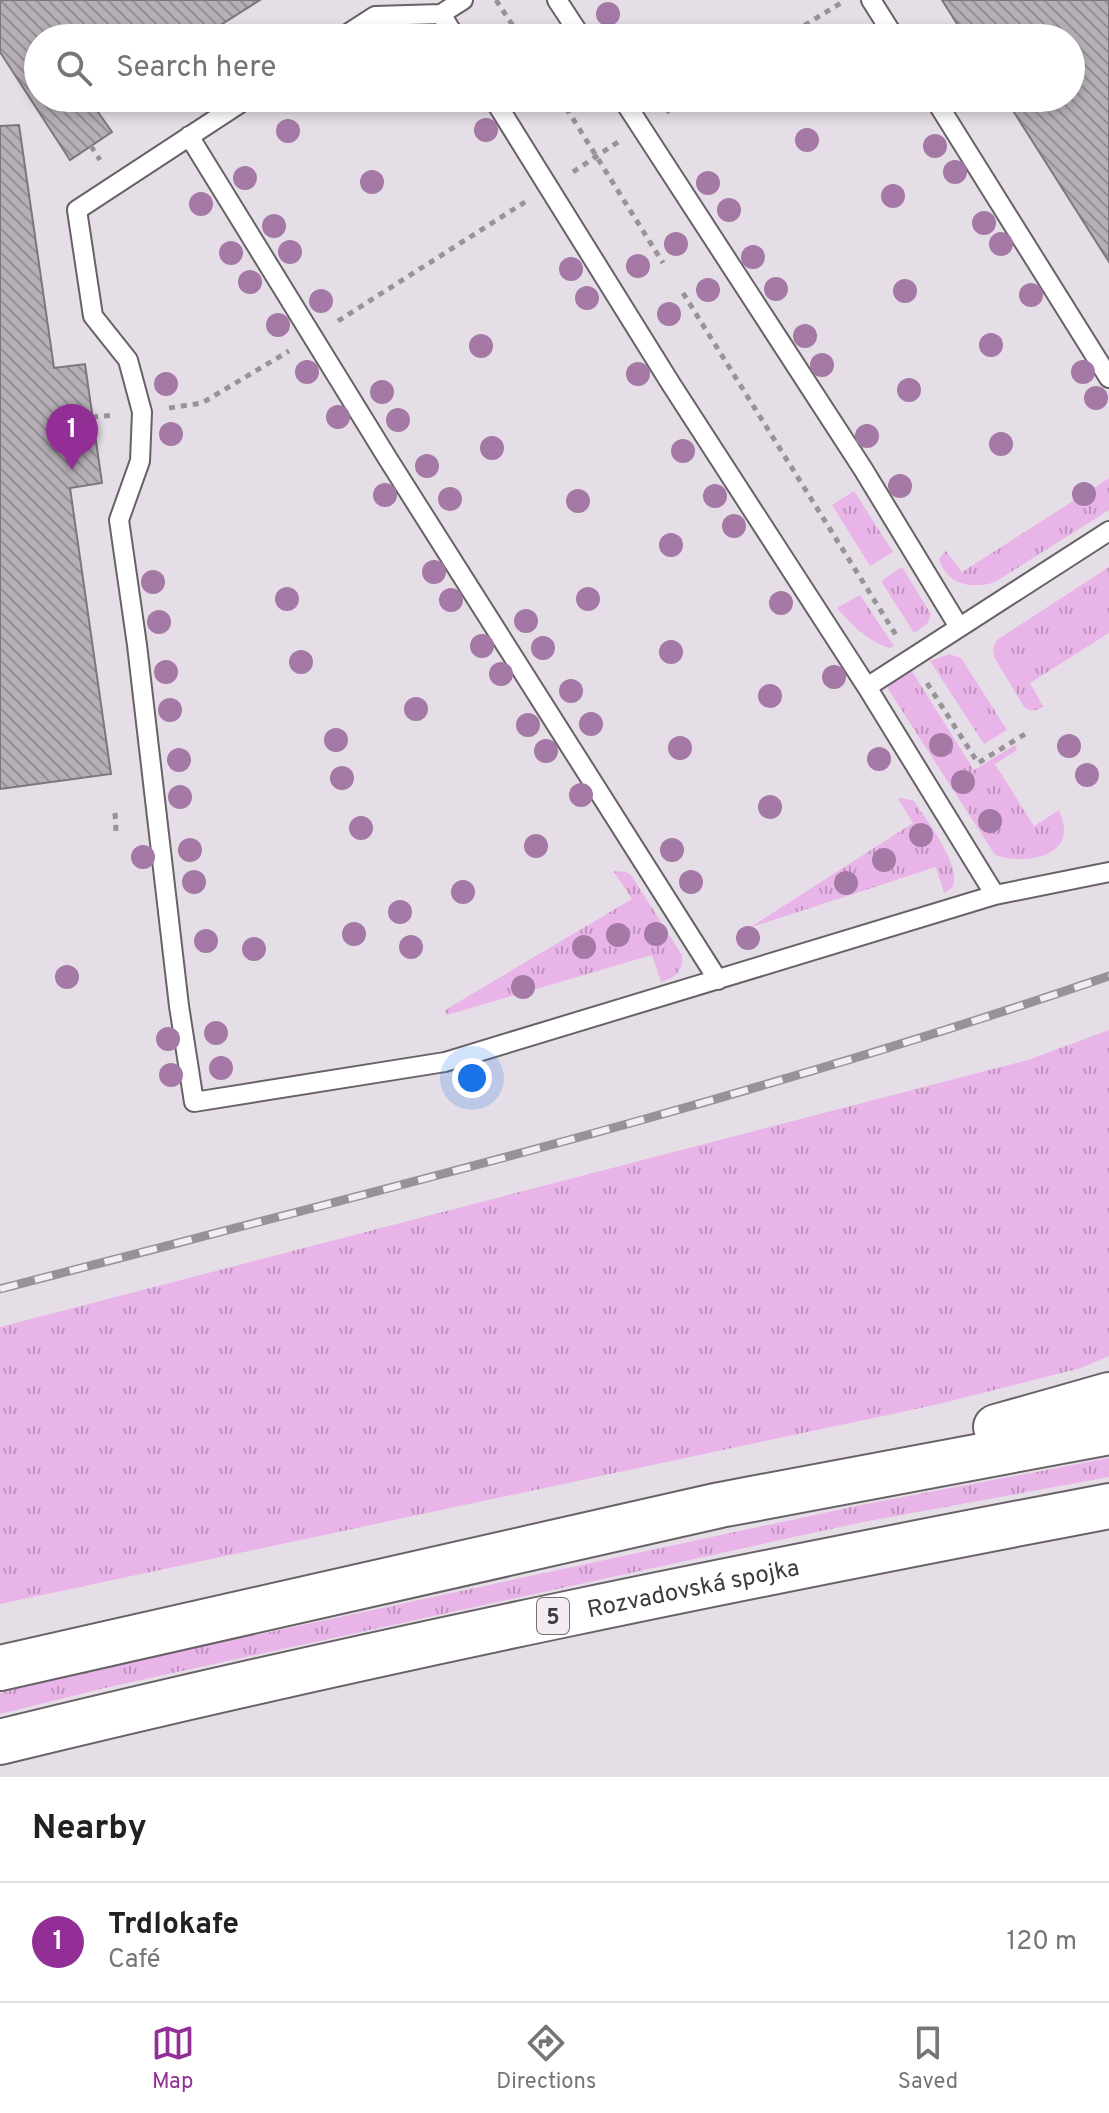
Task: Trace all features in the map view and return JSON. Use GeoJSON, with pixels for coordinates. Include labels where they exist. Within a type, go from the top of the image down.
{"type":"FeatureCollection","features":[{"type":"Feature","properties":{"kind":"highway"},"geometry":{"type":"LineString","coordinates":[[720,1505],[1109,1395]]}},
{"type":"Feature","properties":{"kind":"highway"},"geometry":{"type":"LineString","coordinates":[[0,1668],[720,1505],[1109,1432]]}},
{"type":"Feature","properties":{"kind":"highway","name":"Rozvadovská spojka"},"geometry":{"type":"LineString","coordinates":[[0,1742],[541,1619],[729,1579],[1109,1506]]}},
{"type":"Feature","properties":{"kind":"lane"},"geometry":{"type":"LineString","coordinates":[[363,24],[375,16],[441,14],[463,0]]}},
{"type":"Feature","properties":{"kind":"lane"},"geometry":{"type":"LineString","coordinates":[[557,0],[573,24]]}},
{"type":"Feature","properties":{"kind":"lane"},"geometry":{"type":"LineString","coordinates":[[871,0],[886,24]]}},
{"type":"Feature","properties":{"kind":"lane"},"geometry":{"type":"LineString","coordinates":[[441,14],[447,24]]}},
{"type":"Feature","properties":{"kind":"lane"},"geometry":{"type":"LineString","coordinates":[[226,112],[77,210],[93,316],[128,360],[142,412],[140,461],[119,520],[137,645],[179,1006],[194,1102],[445,1062],[995,895],[1109,872]]}},
{"type":"Feature","properties":{"kind":"lane"},"geometry":{"type":"LineString","coordinates":[[502,112],[694,421],[867,687],[995,895]]}},
{"type":"Feature","properties":{"kind":"lane"},"geometry":{"type":"LineString","coordinates":[[631,112],[914,549],[959,627]]}},
{"type":"Feature","properties":{"kind":"lane"},"geometry":{"type":"LineString","coordinates":[[943,112],[1109,378]]}},
{"type":"Feature","properties":{"kind":"lane"},"geometry":{"type":"LineString","coordinates":[[189,136],[388,459],[718,980]]}},
{"type":"Feature","properties":{"kind":"lane"},"geometry":{"type":"LineString","coordinates":[[867,687],[1109,531]]}},
{"type":"Feature","properties":{"kind":"lane"},"geometry":{"type":"LineString","coordinates":[[1091,545],[1109,538]]}},
{"type":"Feature","properties":{"kind":"path"},"geometry":{"type":"LineString","coordinates":[[496,0],[512,24]]}},
{"type":"Feature","properties":{"kind":"path"},"geometry":{"type":"LineString","coordinates":[[806,24],[845,0]]}},
{"type":"Feature","properties":{"kind":"path"},"geometry":{"type":"LineString","coordinates":[[569,112],[663,263]]}},
{"type":"Feature","properties":{"kind":"path"},"geometry":{"type":"LineString","coordinates":[[658,117],[666,112]]}},
{"type":"Feature","properties":{"kind":"path"},"geometry":{"type":"LineString","coordinates":[[564,178],[629,135]]}},
{"type":"Feature","properties":{"kind":"path"},"geometry":{"type":"LineString","coordinates":[[329,326],[533,197]]}},
{"type":"Feature","properties":{"kind":"path"},"geometry":{"type":"LineString","coordinates":[[683,293],[900,642]]}},
{"type":"Feature","properties":{"kind":"path"},"geometry":{"type":"LineString","coordinates":[[160,410],[202,403],[300,345]]}},
{"type":"Feature","properties":{"kind":"path"},"geometry":{"type":"LineString","coordinates":[[927,682],[978,763],[1025,734]]}},
{"type":"Feature","properties":{"kind":"path"},"geometry":{"type":"LineString","coordinates":[[115,813],[116,831]]}},
{"type":"Feature","properties":{"kind":"green space"},"geometry":{"type":"Polygon","coordinates":[[[1109,478],[1109,510],[995,582],[977,585],[961,583],[942,567],[939,558],[946,551],[962,572],[1076,499],[1078,492],[1084,488],[1091,490],[1109,478]]]}},
{"type":"Feature","properties":{"kind":"green space"},"geometry":{"type":"Polygon","coordinates":[[[854,491],[893,552],[870,566],[832,505],[854,491]]]}},
{"type":"Feature","properties":{"kind":"green space"},"geometry":{"type":"Polygon","coordinates":[[[902,567],[931,614],[927,624],[914,633],[881,581],[902,567]]]}},
{"type":"Feature","properties":{"kind":"green space"},"geometry":{"type":"Polygon","coordinates":[[[1109,567],[1109,633],[1030,683],[1043,706],[1029,710],[1024,707],[994,657],[993,648],[997,640],[1109,567]]]}},
{"type":"Feature","properties":{"kind":"green space"},"geometry":{"type":"Polygon","coordinates":[[[860,595],[894,646],[889,648],[866,636],[837,608],[860,595]]]}},
{"type":"Feature","properties":{"kind":"green space"},"geometry":{"type":"Polygon","coordinates":[[[949,654],[961,658],[1007,730],[984,744],[930,661],[949,654]]]}},
{"type":"Feature","properties":{"kind":"green space"},"geometry":{"type":"Polygon","coordinates":[[[908,665],[974,770],[1015,745],[1017,750],[995,764],[1034,826],[1059,810],[1064,829],[1057,848],[1026,859],[995,855],[888,689],[888,682],[908,665]]]}},
{"type":"Feature","properties":{"kind":"green space"},"geometry":{"type":"Polygon","coordinates":[[[898,799],[914,801],[942,844],[953,869],[952,888],[944,893],[936,867],[749,928],[913,823],[898,799]]]}},
{"type":"Feature","properties":{"kind":"green space"},"geometry":{"type":"Polygon","coordinates":[[[616,871],[631,875],[682,955],[682,965],[674,976],[661,982],[652,955],[447,1015],[445,1011],[450,1007],[632,899],[616,871]]]}},
{"type":"Feature","properties":{"kind":"green space"},"geometry":{"type":"Polygon","coordinates":[[[1109,1030],[1109,1356],[1081,1368],[939,1404],[0,1604],[0,1327],[1028,1060],[1109,1030]]]}},
{"type":"Feature","properties":{"kind":"green space"},"geometry":{"type":"Polygon","coordinates":[[[1109,1458],[1109,1477],[863,1522],[109,1687],[0,1714],[0,1693],[107,1667],[861,1505],[1109,1458]]]}},
{"type":"Feature","properties":{"kind":"building"},"geometry":{"type":"Polygon","coordinates":[[[0,0],[260,0],[222,24],[24,24],[24,89],[0,52],[0,0]]]}},
{"type":"Feature","properties":{"kind":"building"},"geometry":{"type":"Polygon","coordinates":[[[942,0],[1109,0],[1109,262],[1014,112],[1085,112],[1085,24],[957,24],[942,0]]]}},
{"type":"Feature","properties":{"kind":"building"},"geometry":{"type":"Polygon","coordinates":[[[39,112],[98,112],[112,132],[70,160],[39,112]]]}},
{"type":"Feature","properties":{"kind":"building"},"geometry":{"type":"Polygon","coordinates":[[[19,125],[54,368],[85,364],[102,483],[70,488],[111,774],[0,789],[0,126],[19,125]]]}},
{"type":"Feature","properties":{"kind":"railway"},"geometry":{"type":"LineString","coordinates":[[0,1289],[697,1104],[835,1064],[1109,976]]}},
{"type":"Feature","properties":{"kind":"place","name":"Trdlokafe"},"geometry":{"type":"Point","coordinates":[72,470]}}]}
